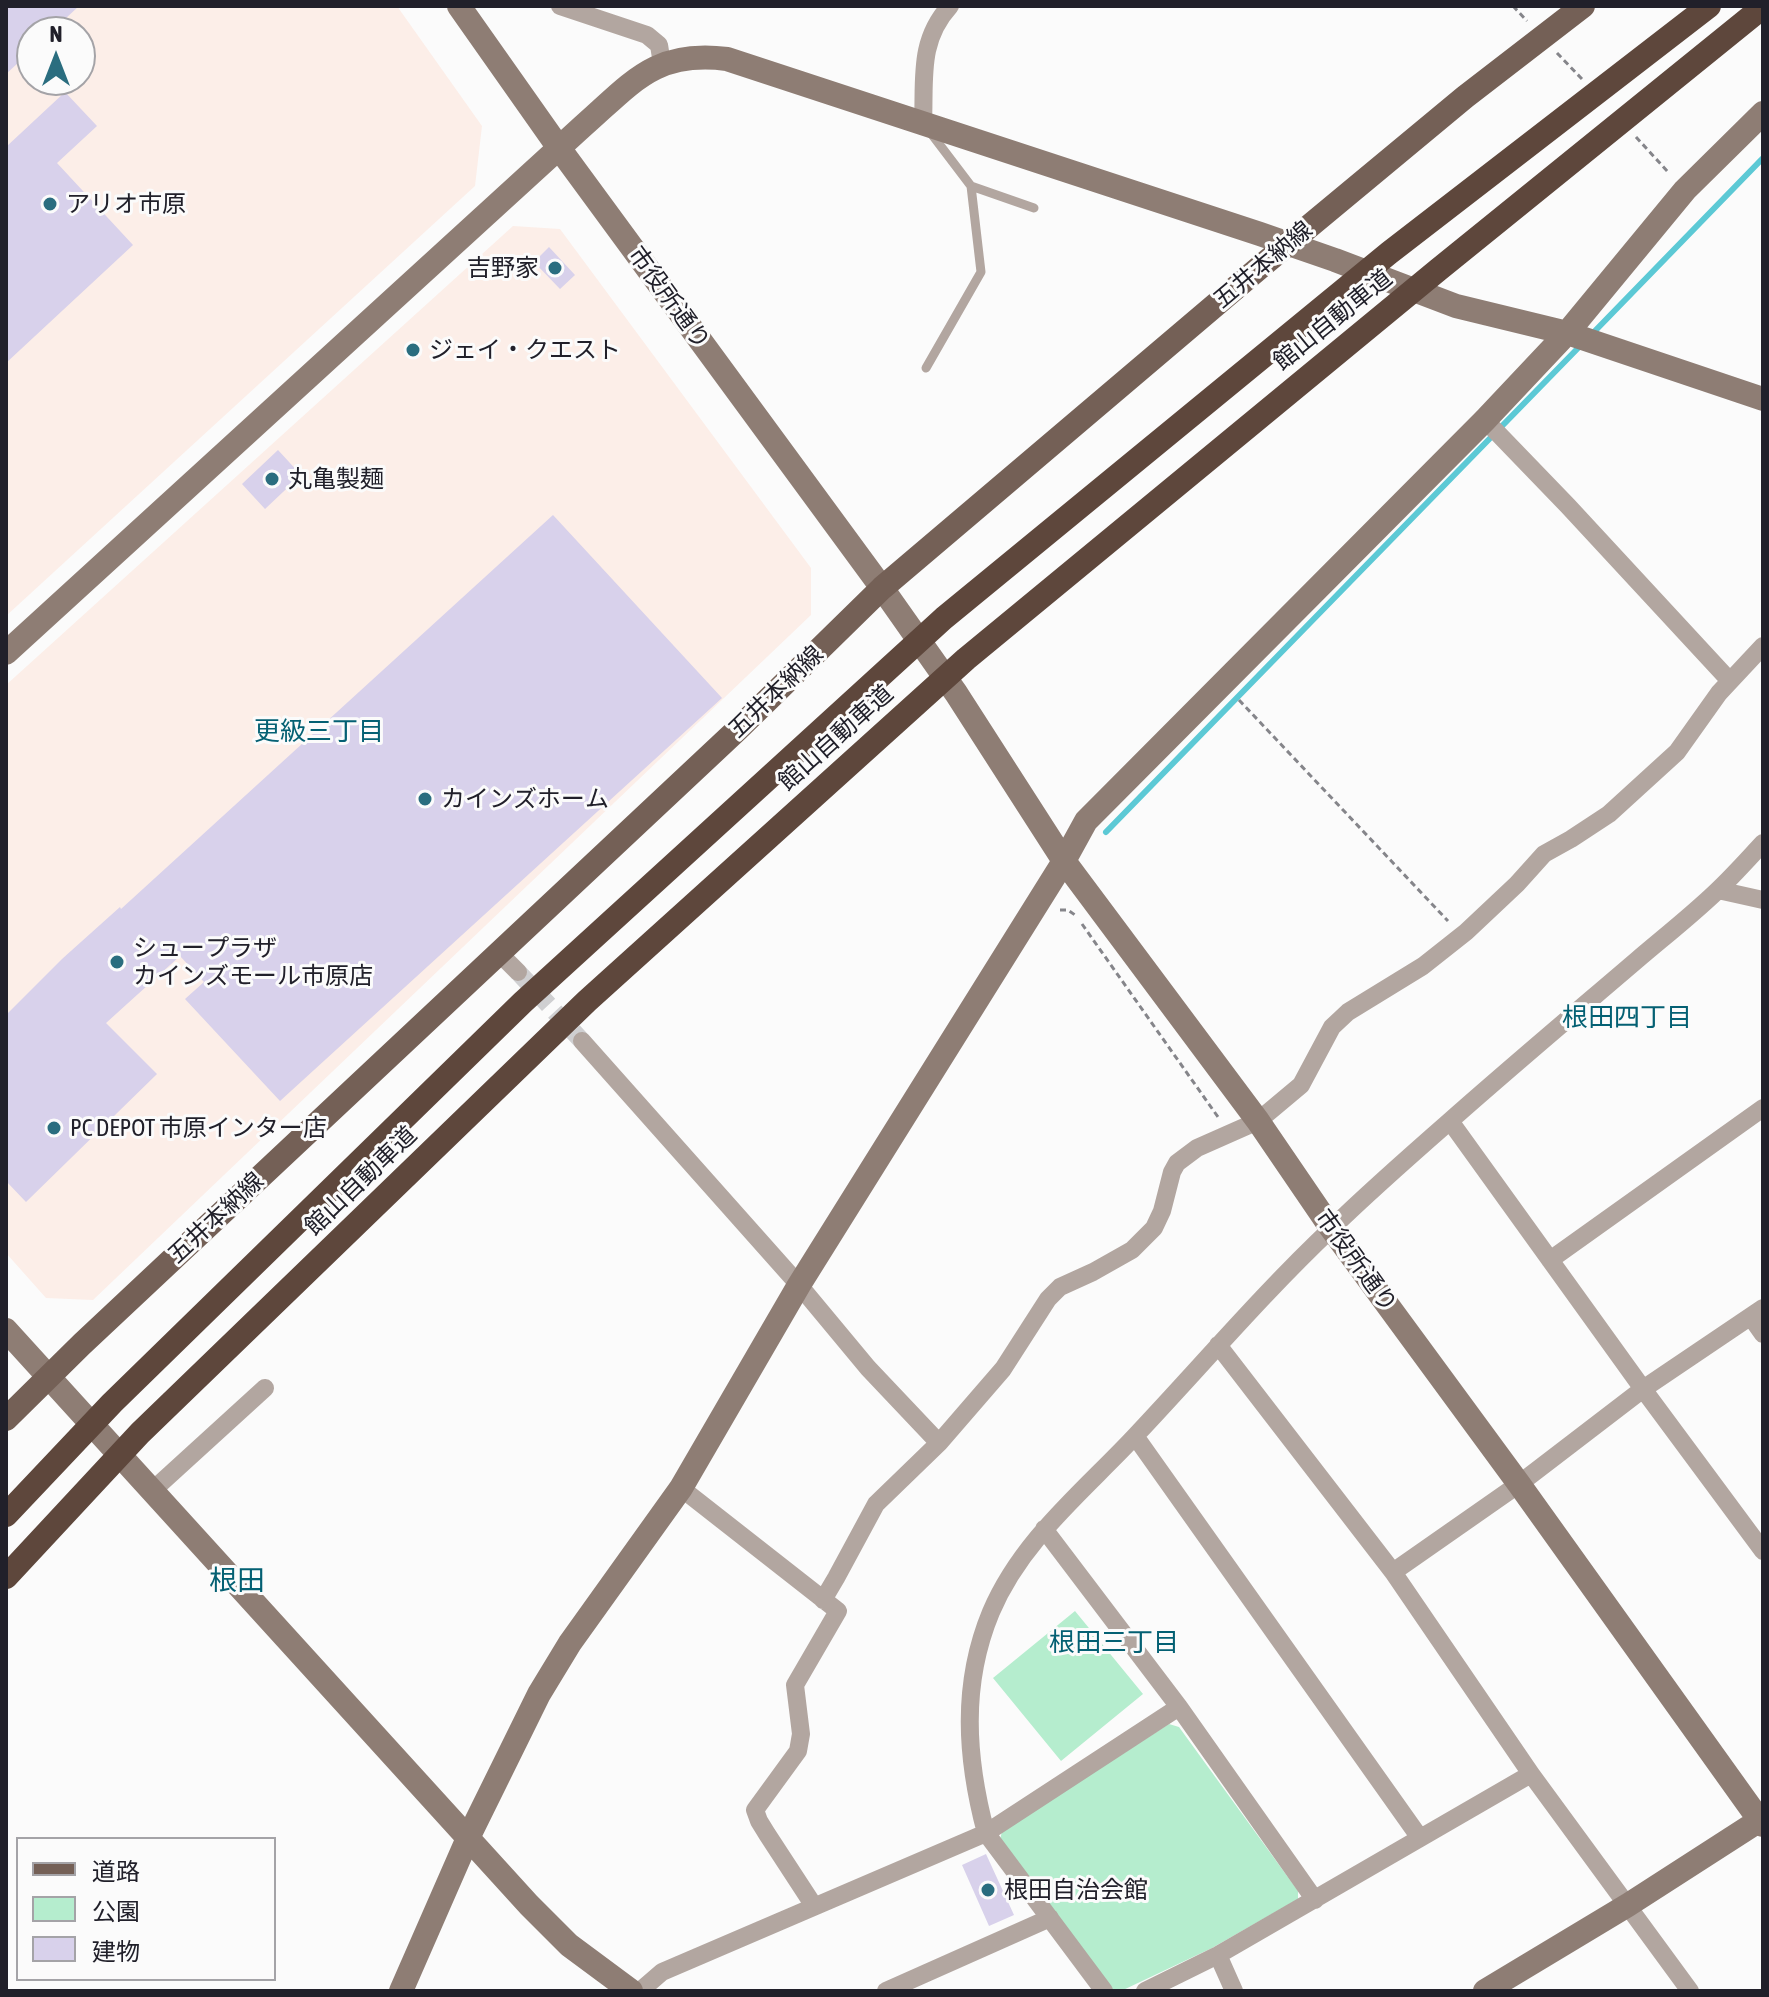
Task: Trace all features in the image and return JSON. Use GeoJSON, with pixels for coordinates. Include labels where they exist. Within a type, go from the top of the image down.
{"type":"FeatureCollection","features":[{"type":"Feature","properties":{"kind":"highway","name":"館山自動車道"},"geometry":{"type":"LineString","coordinates":[[6,1515],[112,1403],[523,1002],[944,618],[1389,253],[1709,6]]}},
{"type":"Feature","properties":{"kind":"highway","name":"館山自動車道"},"geometry":{"type":"LineString","coordinates":[[6,1577],[140,1433],[587,1001],[907,711],[1438,270],[1763,7]]}},
{"type":"Feature","properties":{"kind":"main road","name":"五井本納線"},"geometry":{"type":"LineString","coordinates":[[6,1419],[738,729],[882,588],[1465,97],[1583,6]]}},
{"type":"Feature","properties":{"kind":"street","name":"市役所通り"},"geometry":{"type":"LineString","coordinates":[[459,6],[559,148],[882,588],[956,693],[1064,861],[1258,1121],[1331,1228],[1762,1821]]}},
{"type":"Feature","properties":{"kind":"street"},"geometry":{"type":"LineString","coordinates":[[560,6],[647,35],[659,45],[662,64]]}},
{"type":"Feature","properties":{"kind":"street"},"geometry":{"type":"LineString","coordinates":[[923,123],[926,52],[932,29],[950,6]]}},
{"type":"Feature","properties":{"kind":"street"},"geometry":{"type":"LineString","coordinates":[[6,653],[643,73],[682,58],[705,56],[727,59],[1289,244],[1456,306],[1567,333],[1763,399]]}},
{"type":"Feature","properties":{"kind":"street"},"geometry":{"type":"LineString","coordinates":[[401,1991],[468,1838],[539,1694],[570,1643],[681,1488],[799,1285],[1086,821],[1485,420],[1567,333],[1685,190],[1763,113]]}},
{"type":"Feature","properties":{"kind":"street"},"geometry":{"type":"LineString","coordinates":[[1485,420],[1730,681]]}},
{"type":"Feature","properties":{"kind":"street"},"geometry":{"type":"LineString","coordinates":[[823,1600],[876,1504],[939,1443],[1003,1369],[1048,1299],[1060,1287],[1132,1250],[1154,1228],[1177,1163],[1197,1148],[1258,1121],[1301,1085],[1332,1027],[1348,1012],[1423,966],[1461,936],[1544,854],[1609,814],[1677,752],[1719,693],[1763,646]]}},
{"type":"Feature","properties":{"kind":"street"},"geometry":{"type":"LineString","coordinates":[[1104,1991],[986,1833],[975,1783],[969,1713],[976,1663],[990,1614],[1001,1590],[1044,1529],[1331,1228],[1718,890],[1763,843]]}},
{"type":"Feature","properties":{"kind":"street"},"geometry":{"type":"LineString","coordinates":[[1718,890],[1763,900]]}},
{"type":"Feature","properties":{"kind":"street"},"geometry":{"type":"LineString","coordinates":[[499,953],[518,972]]}},
{"type":"Feature","properties":{"kind":"street"},"geometry":{"type":"LineString","coordinates":[[582,1041],[799,1285],[868,1368],[939,1443]]}},
{"type":"Feature","properties":{"kind":"street"},"geometry":{"type":"LineString","coordinates":[[1550,1260],[1763,1108]]}},
{"type":"Feature","properties":{"kind":"street"},"geometry":{"type":"LineString","coordinates":[[1450,1121],[1763,1551]]}},
{"type":"Feature","properties":{"kind":"street"},"geometry":{"type":"LineString","coordinates":[[1393,1572],[1519,1484],[1643,1389],[1757,1313],[1763,1334]]}},
{"type":"Feature","properties":{"kind":"street"},"geometry":{"type":"LineString","coordinates":[[6,1330],[529,1905],[569,1945],[631,1991]]}},
{"type":"Feature","properties":{"kind":"street"},"geometry":{"type":"LineString","coordinates":[[1218,1345],[1393,1572],[1531,1774],[1690,1991]]}},
{"type":"Feature","properties":{"kind":"street"},"geometry":{"type":"LineString","coordinates":[[152,1491],[265,1388]]}},
{"type":"Feature","properties":{"kind":"street"},"geometry":{"type":"LineString","coordinates":[[1135,1436],[1420,1838]]}},
{"type":"Feature","properties":{"kind":"street"},"geometry":{"type":"LineString","coordinates":[[681,1488],[838,1611],[795,1685],[801,1734],[798,1751],[755,1810],[814,1906]]}},
{"type":"Feature","properties":{"kind":"street"},"geometry":{"type":"LineString","coordinates":[[1044,1529],[1179,1707],[1315,1900]]}},
{"type":"Feature","properties":{"kind":"street"},"geometry":{"type":"LineString","coordinates":[[640,1991],[662,1972],[986,1833],[1179,1707]]}},
{"type":"Feature","properties":{"kind":"street"},"geometry":{"type":"LineString","coordinates":[[1145,1991],[1218,1955],[1531,1774]]}},
{"type":"Feature","properties":{"kind":"street"},"geometry":{"type":"LineString","coordinates":[[1485,1991],[1762,1821]]}},
{"type":"Feature","properties":{"kind":"street"},"geometry":{"type":"LineString","coordinates":[[896,1989],[1050,1918]]}},
{"type":"Feature","properties":{"kind":"street"},"geometry":{"type":"LineString","coordinates":[[1218,1955],[1234,1991]]}},
{"type":"Feature","properties":{"kind":"lane"},"geometry":{"type":"LineString","coordinates":[[923,123],[971,186],[981,272],[926,368]]}},
{"type":"Feature","properties":{"kind":"lane"},"geometry":{"type":"LineString","coordinates":[[971,186],[1034,208]]}},
{"type":"Feature","properties":{"kind":"path"},"geometry":{"type":"LineString","coordinates":[[1223,684],[1461,936]]}},
{"type":"Feature","properties":{"kind":"path"},"geometry":{"type":"LineString","coordinates":[[1053,915],[1060,910],[1074,913],[1218,1117]]}},
{"type":"Feature","properties":{"kind":"shaded area"},"geometry":{"type":"Polygon","coordinates":[[[6,6],[397,6],[482,126],[475,186],[6,616],[6,6]]]}},
{"type":"Feature","properties":{"kind":"shaded area"},"geometry":{"type":"Polygon","coordinates":[[[513,226],[560,229],[811,568],[811,615],[93,1300],[46,1298],[6,1253],[6,685],[513,226]]]}},
{"type":"Feature","properties":{"kind":"green space"},"geometry":{"type":"Polygon","coordinates":[[[1075,1611],[1143,1694],[1061,1761],[993,1678],[1075,1611]]]}},
{"type":"Feature","properties":{"kind":"green space"},"geometry":{"type":"Polygon","coordinates":[[[1169,1724],[1179,1727],[1298,1891],[1298,1899],[1212,1948],[1121,1991],[1112,1991],[1000,1840],[1002,1831],[1169,1724]]]}},
{"type":"Feature","properties":{"kind":"building"},"geometry":{"type":"Polygon","coordinates":[[[6,6],[79,6],[68,16],[16,16],[16,65],[6,74],[6,6]]]}},
{"type":"Feature","properties":{"kind":"building","name":"アリオ市原"},"geometry":{"type":"Polygon","coordinates":[[[61,96],[69,96],[97,126],[57,163],[133,245],[6,363],[6,147],[61,96]]]}},
{"type":"Feature","properties":{"kind":"building","name":"吉野家"},"geometry":{"type":"Polygon","coordinates":[[[549,247],[575,275],[560,289],[534,262],[549,247]]]}},
{"type":"Feature","properties":{"kind":"building","name":"丸亀製麺"},"geometry":{"type":"Polygon","coordinates":[[[278,450],[301,475],[265,509],[242,484],[278,450]]]}},
{"type":"Feature","properties":{"kind":"building","name":"カインズホーム"},"geometry":{"type":"Polygon","coordinates":[[[553,515],[722,698],[280,1101],[185,999],[204,982],[180,956],[106,1023],[157,1074],[26,1202],[6,1181],[6,1015],[62,959],[121,909],[553,515]]]}},
{"type":"Feature","properties":{"kind":"building","name":"根田自治会館"},"geometry":{"type":"Polygon","coordinates":[[[986,1854],[1014,1915],[989,1926],[962,1865],[986,1854]]]}},
{"type":"Feature","properties":{"kind":"waterway"},"geometry":{"type":"LineString","coordinates":[[1592,334],[1763,158]]}},
{"type":"Feature","properties":{"kind":"waterway"},"geometry":{"type":"LineString","coordinates":[[1106,832],[1581,345]]}},
{"type":"Feature","properties":{"kind":"tunnel"},"geometry":{"type":"LineString","coordinates":[[518,972],[582,1041]]}},
{"type":"Feature","properties":{"kind":"place","name":"アリオ市原"},"geometry":{"type":"Point","coordinates":[50,204]}},
{"type":"Feature","properties":{"kind":"place","name":"吉野家"},"geometry":{"type":"Point","coordinates":[555,268]}},
{"type":"Feature","properties":{"kind":"place","name":"ジェイ・クエスト"},"geometry":{"type":"Point","coordinates":[413,350]}},
{"type":"Feature","properties":{"kind":"place","name":"丸亀製麺"},"geometry":{"type":"Point","coordinates":[272,479]}},
{"type":"Feature","properties":{"kind":"place","name":"カインズホーム"},"geometry":{"type":"Point","coordinates":[425,799]}},
{"type":"Feature","properties":{"kind":"place","name":"シュープラザ カインズモール市原店"},"geometry":{"type":"Point","coordinates":[117,962]}},
{"type":"Feature","properties":{"kind":"place","name":"PC DEPOT 市原インター店"},"geometry":{"type":"Point","coordinates":[54,1128]}},
{"type":"Feature","properties":{"kind":"place","name":"根田自治会館"},"geometry":{"type":"Point","coordinates":[988,1890]}},
{"type":"Feature","properties":{"kind":"district","name":"更級三丁目"},"geometry":{"type":"Point","coordinates":[319,732]}},
{"type":"Feature","properties":{"kind":"district","name":"根田四丁目"},"geometry":{"type":"Point","coordinates":[1627,1018]}},
{"type":"Feature","properties":{"kind":"district","name":"根田"},"geometry":{"type":"Point","coordinates":[237,1581]}},
{"type":"Feature","properties":{"kind":"district","name":"根田三丁目"},"geometry":{"type":"Point","coordinates":[1114,1643]}}]}
